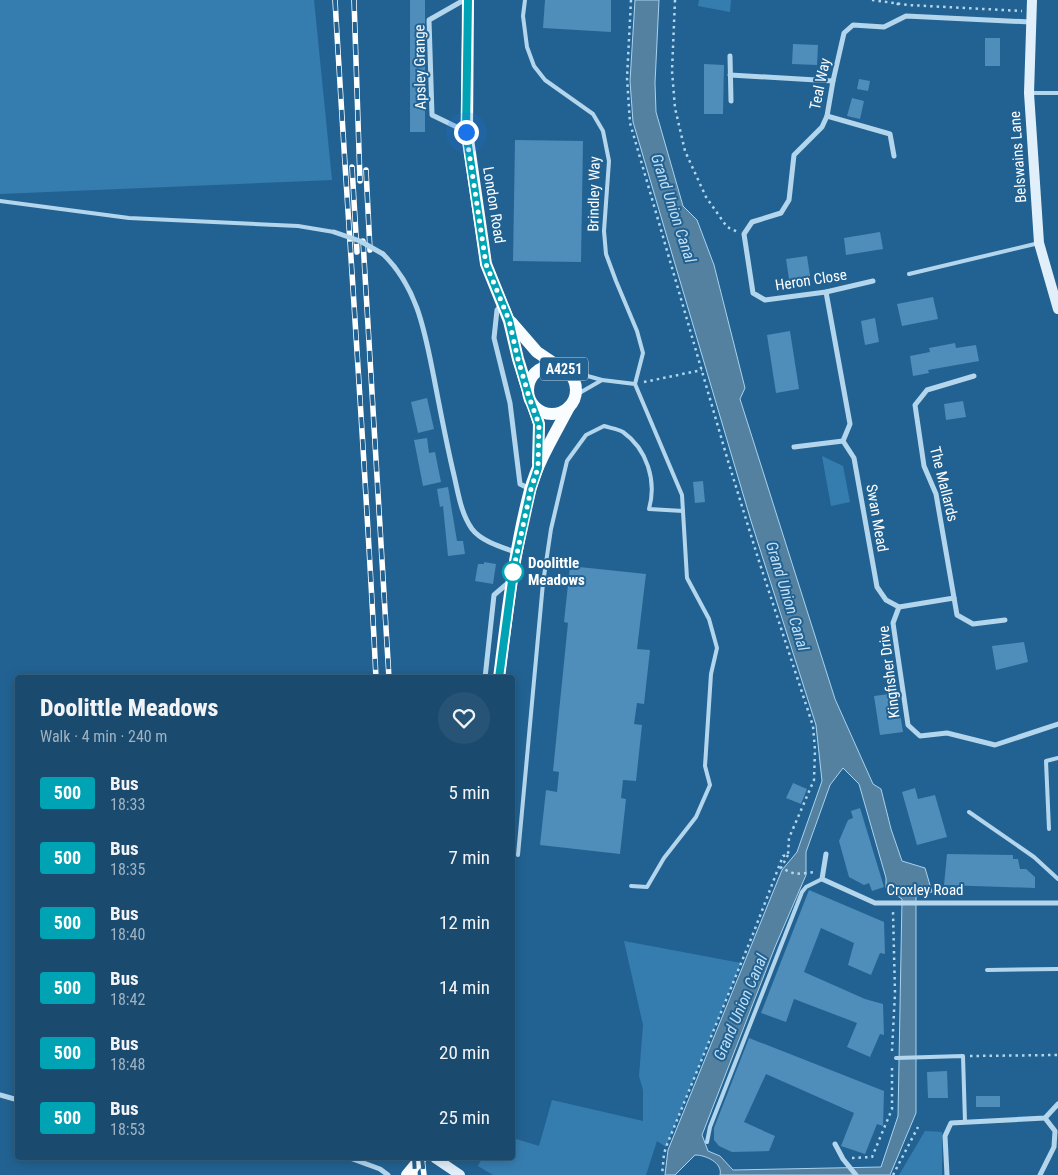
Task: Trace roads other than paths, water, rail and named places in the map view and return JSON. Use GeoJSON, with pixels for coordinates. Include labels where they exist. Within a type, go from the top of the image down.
{"type":"FeatureCollection","features":[{"type":"Feature","properties":{"kind":"main road","name":"London Road"},"geometry":{"type":"LineString","coordinates":[[468,0],[466,132],[486,264],[509,320],[528,391]]}},
{"type":"Feature","properties":{"kind":"main road","name":"London Road"},"geometry":{"type":"LineString","coordinates":[[509,320],[537,352],[562,368]]}},
{"type":"Feature","properties":{"kind":"main road","name":"A4251"},"geometry":{"type":"LineString","coordinates":[[499,675],[512,580],[531,489],[538,468],[576,395],[576,385],[573,377],[562,368],[546,366],[538,370],[530,378],[528,391],[539,424],[538,468]]}},
{"type":"Feature","properties":{"kind":"main road"},"geometry":{"type":"LineString","coordinates":[[533,405],[549,414],[562,412],[569,407]]}},
{"type":"Feature","properties":{"kind":"main road"},"geometry":{"type":"LineString","coordinates":[[407,1175],[419,1160]]}},
{"type":"Feature","properties":{"kind":"street","name":"Apsley Grange"},"geometry":{"type":"LineString","coordinates":[[464,0],[429,20],[432,115],[466,132]]}},
{"type":"Feature","properties":{"kind":"street","name":"Belswains Lane"},"geometry":{"type":"LineString","coordinates":[[1032,0],[1029,93],[1039,243],[1058,309]]}},
{"type":"Feature","properties":{"kind":"street","name":"Teal Way"},"geometry":{"type":"LineString","coordinates":[[753,293],[744,234],[752,222],[781,213],[789,200],[794,155],[822,127],[827,116],[844,33],[853,25],[884,27],[906,16],[1030,22]]}},
{"type":"Feature","properties":{"kind":"street"},"geometry":{"type":"LineString","coordinates":[[730,56],[732,101]]}},
{"type":"Feature","properties":{"kind":"street"},"geometry":{"type":"LineString","coordinates":[[730,75],[833,81]]}},
{"type":"Feature","properties":{"kind":"street"},"geometry":{"type":"LineString","coordinates":[[827,116],[890,134],[894,156]]}},
{"type":"Feature","properties":{"kind":"street"},"geometry":{"type":"LineString","coordinates":[[334,232],[360,242],[383,254],[395,266],[408,286],[420,312],[449,456],[463,512],[473,530],[487,540],[517,552]]}},
{"type":"Feature","properties":{"kind":"street","name":"Heron Close"},"geometry":{"type":"LineString","coordinates":[[753,293],[765,300],[826,292],[873,282]]}},
{"type":"Feature","properties":{"kind":"street"},"geometry":{"type":"LineString","coordinates":[[794,447],[843,442],[850,424],[826,292]]}},
{"type":"Feature","properties":{"kind":"street"},"geometry":{"type":"LineString","coordinates":[[502,302],[497,310],[494,338],[510,403],[520,484],[531,489]]}},
{"type":"Feature","properties":{"kind":"street","name":"The Mallards"},"geometry":{"type":"LineString","coordinates":[[974,376],[926,390],[915,405],[924,466],[936,494],[956,615],[973,624],[1006,620]]}},
{"type":"Feature","properties":{"kind":"street","name":"Swan Mead"},"geometry":{"type":"LineString","coordinates":[[843,442],[854,458],[877,587],[886,600]]}},
{"type":"Feature","properties":{"kind":"street"},"geometry":{"type":"LineString","coordinates":[[485,675],[494,595],[512,580]]}},
{"type":"Feature","properties":{"kind":"street","name":"Kingfisher Drive"},"geometry":{"type":"LineString","coordinates":[[886,600],[899,607],[954,598]]}},
{"type":"Feature","properties":{"kind":"street","name":"Kingfisher Drive"},"geometry":{"type":"LineString","coordinates":[[899,607],[893,623],[908,725],[920,736],[947,733],[995,745],[1058,724]]}},
{"type":"Feature","properties":{"kind":"street"},"geometry":{"type":"LineString","coordinates":[[822,879],[826,854]]}},
{"type":"Feature","properties":{"kind":"street","name":"Croxley Road"},"geometry":{"type":"LineString","coordinates":[[822,879],[875,903],[1058,903]]}},
{"type":"Feature","properties":{"kind":"street"},"geometry":{"type":"LineString","coordinates":[[0,1096],[15,1099]]}},
{"type":"Feature","properties":{"kind":"street"},"geometry":{"type":"LineString","coordinates":[[947,1175],[945,1136],[952,1123],[1045,1118],[1058,1104]]}},
{"type":"Feature","properties":{"kind":"street"},"geometry":{"type":"LineString","coordinates":[[1040,1175],[1054,1147],[1055,1132],[1045,1118]]}},
{"type":"Feature","properties":{"kind":"street"},"geometry":{"type":"LineString","coordinates":[[835,1144],[843,1159],[856,1175]]}},
{"type":"Feature","properties":{"kind":"street"},"geometry":{"type":"LineString","coordinates":[[355,1160],[380,1169],[388,1175]]}},
{"type":"Feature","properties":{"kind":"street"},"geometry":{"type":"LineString","coordinates":[[438,1160],[460,1175]]}},
{"type":"Feature","properties":{"kind":"lane","name":"Brindley Way"},"geometry":{"type":"LineString","coordinates":[[524,0],[524,24],[534,66],[546,80],[593,114],[603,131],[609,161],[604,230],[606,254],[637,330],[643,353],[635,384]]}},
{"type":"Feature","properties":{"kind":"lane"},"geometry":{"type":"LineString","coordinates":[[1029,93],[1058,93]]}},
{"type":"Feature","properties":{"kind":"lane"},"geometry":{"type":"LineString","coordinates":[[0,201],[129,218],[298,226],[334,232]]}},
{"type":"Feature","properties":{"kind":"lane"},"geometry":{"type":"LineString","coordinates":[[909,274],[1039,243]]}},
{"type":"Feature","properties":{"kind":"lane"},"geometry":{"type":"LineString","coordinates":[[562,368],[602,380],[635,384],[682,495],[687,578],[709,619],[717,648],[711,674],[705,766],[710,784],[696,817],[664,858],[647,887],[631,886]]}},
{"type":"Feature","properties":{"kind":"lane"},"geometry":{"type":"LineString","coordinates":[[576,395],[602,380]]}},
{"type":"Feature","properties":{"kind":"lane"},"geometry":{"type":"LineString","coordinates":[[518,855],[543,583],[551,529],[567,461],[586,435],[604,426],[622,431],[641,449],[651,475],[652,497],[649,510],[683,511]]}},
{"type":"Feature","properties":{"kind":"lane"},"geometry":{"type":"LineString","coordinates":[[1049,829],[1046,761],[1058,758]]}},
{"type":"Feature","properties":{"kind":"lane"},"geometry":{"type":"LineString","coordinates":[[969,812],[1034,857],[1058,879]]}},
{"type":"Feature","properties":{"kind":"lane"},"geometry":{"type":"LineString","coordinates":[[707,1142],[710,1127],[802,892],[806,887],[822,879]]}},
{"type":"Feature","properties":{"kind":"lane"},"geometry":{"type":"LineString","coordinates":[[986,970],[1058,968]]}},
{"type":"Feature","properties":{"kind":"lane"},"geometry":{"type":"LineString","coordinates":[[896,1058],[964,1056],[966,1122]]}},
{"type":"Feature","properties":{"kind":"water","name":"Grand Union Canal"},"geometry":{"type":"Polygon","coordinates":[[[635,0],[659,0],[655,83],[656,112],[683,206],[697,220],[714,265],[745,388],[740,399],[835,699],[873,784],[881,789],[891,829],[902,861],[925,868],[932,892],[916,896],[916,1113],[890,1175],[720,1175],[719,1167],[713,1160],[695,1155],[675,1175],[665,1175],[668,1150],[782,870],[797,852],[822,781],[816,725],[751,521],[633,122],[630,81],[635,0]],[[843,768],[830,785],[806,852],[806,875],[775,947],[702,1135],[708,1151],[720,1156],[733,1170],[881,1167],[898,1116],[902,899],[886,888],[886,878],[859,784],[843,768]]]}},
{"type":"Feature","properties":{"kind":"railway"},"geometry":{"type":"LineString","coordinates":[[335,0],[376,675]]}},
{"type":"Feature","properties":{"kind":"railway"},"geometry":{"type":"LineString","coordinates":[[354,0],[360,181]]}},
{"type":"Feature","properties":{"kind":"railway"},"geometry":{"type":"LineString","coordinates":[[352,167],[357,252]]}},
{"type":"Feature","properties":{"kind":"railway"},"geometry":{"type":"LineString","coordinates":[[366,170],[370,250]]}},
{"type":"Feature","properties":{"kind":"railway"},"geometry":{"type":"LineString","coordinates":[[363,241],[389,675]]}},
{"type":"Feature","properties":{"kind":"railway"},"geometry":{"type":"LineString","coordinates":[[414,1160],[415,1175]]}},
{"type":"Feature","properties":{"kind":"railway"},"geometry":{"type":"LineString","coordinates":[[422,1160],[424,1175]]}},
{"type":"Feature","properties":{"kind":"place","name":"Doolittle Meadows"},"geometry":{"type":"Point","coordinates":[513,572]}}]}
